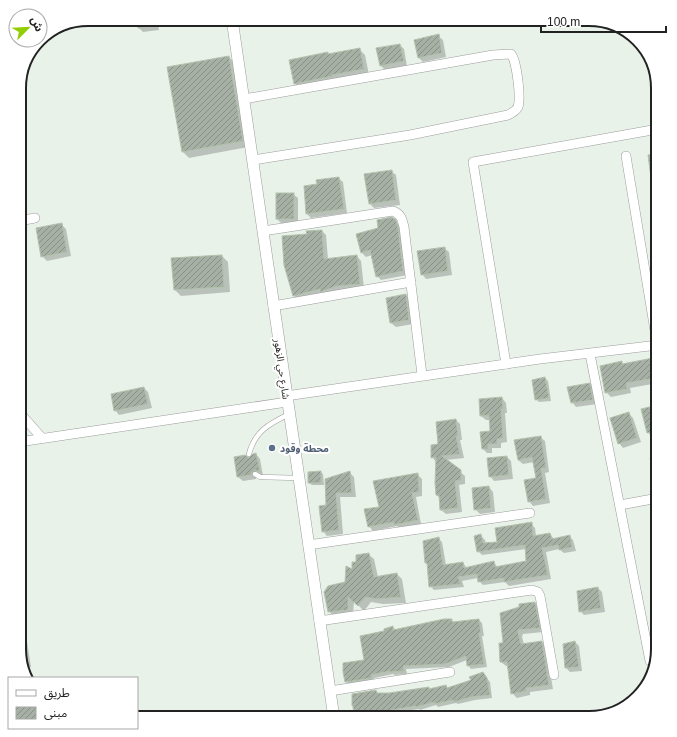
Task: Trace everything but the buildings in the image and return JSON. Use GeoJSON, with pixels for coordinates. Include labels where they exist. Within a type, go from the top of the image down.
{"type":"FeatureCollection","features":[{"type":"Feature","properties":{"kind":"street","name":"شارع حي الزهور"},"geometry":{"type":"LineString","coordinates":[[233,26],[333,711]]}},
{"type":"Feature","properties":{"kind":"street"},"geometry":{"type":"LineString","coordinates":[[244,99],[493,55],[511,54],[514,61],[519,98],[518,107],[514,112],[508,115],[410,135],[253,160]]}},
{"type":"Feature","properties":{"kind":"street"},"geometry":{"type":"LineString","coordinates":[[506,364],[473,162],[651,130]]}},
{"type":"Feature","properties":{"kind":"street"},"geometry":{"type":"LineString","coordinates":[[626,156],[651,304]]}},
{"type":"Feature","properties":{"kind":"street"},"geometry":{"type":"LineString","coordinates":[[263,231],[393,211],[398,213],[404,226],[412,282],[422,375]]}},
{"type":"Feature","properties":{"kind":"street"},"geometry":{"type":"LineString","coordinates":[[26,220],[35,218]]}},
{"type":"Feature","properties":{"kind":"street"},"geometry":{"type":"LineString","coordinates":[[273,306],[412,282]]}},
{"type":"Feature","properties":{"kind":"street"},"geometry":{"type":"LineString","coordinates":[[26,441],[287,399],[422,375],[651,347]]}},
{"type":"Feature","properties":{"kind":"street"},"geometry":{"type":"LineString","coordinates":[[590,354],[650,659]]}},
{"type":"Feature","properties":{"kind":"street"},"geometry":{"type":"LineString","coordinates":[[26,420],[42,438]]}},
{"type":"Feature","properties":{"kind":"street"},"geometry":{"type":"LineString","coordinates":[[620,505],[651,499]]}},
{"type":"Feature","properties":{"kind":"street"},"geometry":{"type":"LineString","coordinates":[[308,545],[530,513]]}},
{"type":"Feature","properties":{"kind":"street"},"geometry":{"type":"LineString","coordinates":[[319,621],[532,590],[538,592],[540,596],[554,675]]}},
{"type":"Feature","properties":{"kind":"street"},"geometry":{"type":"LineString","coordinates":[[330,691],[450,672]]}},
{"type":"Feature","properties":{"kind":"lane"},"geometry":{"type":"LineString","coordinates":[[249,454],[256,436],[271,423],[289,414]]}},
{"type":"Feature","properties":{"kind":"lane"},"geometry":{"type":"LineString","coordinates":[[255,474],[260,476],[298,478]]}},
{"type":"Feature","properties":{"kind":"place","name":"محطة وقود"},"geometry":{"type":"Point","coordinates":[272,448]}}]}
